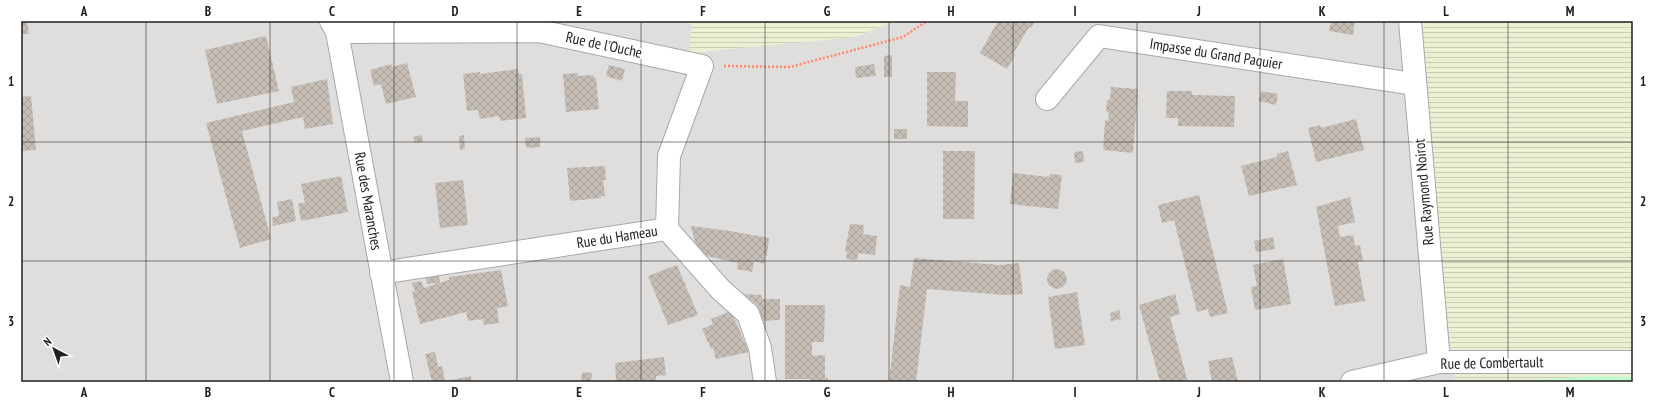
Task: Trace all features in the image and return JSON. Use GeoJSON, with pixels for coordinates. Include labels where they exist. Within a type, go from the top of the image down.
{"type":"FeatureCollection","features":[{"type":"Feature","properties":{"kind":"street","name":"Rue Raymond Noirot"},"geometry":{"type":"LineString","coordinates":[[1410,21],[1414,84],[1439,362]]}},
{"type":"Feature","properties":{"kind":"street","name":"Rue de l'Ouche"},"geometry":{"type":"LineString","coordinates":[[334,26],[539,31],[702,66]]}},
{"type":"Feature","properties":{"kind":"street","name":"Rue des Maranches"},"geometry":{"type":"LineString","coordinates":[[334,26],[402,382]]}},
{"type":"Feature","properties":{"kind":"street","name":"Impasse du Grand Paquier"},"geometry":{"type":"LineString","coordinates":[[1047,99],[1099,36],[1414,84]]}},
{"type":"Feature","properties":{"kind":"street"},"geometry":{"type":"LineString","coordinates":[[667,229],[669,156],[702,66]]}},
{"type":"Feature","properties":{"kind":"street","name":"Rue du Hameau"},"geometry":{"type":"LineString","coordinates":[[382,273],[667,229],[721,290],[748,314],[760,348],[765,382]]}},
{"type":"Feature","properties":{"kind":"street","name":"Rue de Combertault"},"geometry":{"type":"LineString","coordinates":[[1352,382],[1439,362],[1633,362]]}},
{"type":"Feature","properties":{"kind":"path"},"geometry":{"type":"LineString","coordinates":[[702,66],[790,67],[903,37],[928,21]]}},
{"type":"Feature","properties":{"kind":"shaded area"},"geometry":{"type":"Polygon","coordinates":[[[21,21],[692,21],[690,52],[855,37],[895,21],[1410,21],[1455,382],[21,382],[21,21]]]}},
{"type":"Feature","properties":{"kind":"green space"},"geometry":{"type":"Polygon","coordinates":[[[692,21],[895,21],[855,37],[689,53],[692,21]]]}},
{"type":"Feature","properties":{"kind":"green space"},"geometry":{"type":"Polygon","coordinates":[[[1410,21],[1633,21],[1633,382],[1455,382],[1410,21]]]}},
{"type":"Feature","properties":{"kind":"green space"},"geometry":{"type":"Polygon","coordinates":[[[1591,376],[1633,377],[1633,382],[1516,382],[1591,376]]]}},
{"type":"Feature","properties":{"kind":"building"},"geometry":{"type":"Polygon","coordinates":[[[21,21],[27,21],[29,34],[21,34],[21,21]]]}},
{"type":"Feature","properties":{"kind":"building"},"geometry":{"type":"Polygon","coordinates":[[[998,21],[1035,21],[1031,28],[1029,27],[1013,54],[1015,55],[1007,69],[980,53],[998,21]]]}},
{"type":"Feature","properties":{"kind":"building"},"geometry":{"type":"Polygon","coordinates":[[[1331,21],[1355,21],[1353,35],[1329,31],[1331,21]]]}},
{"type":"Feature","properties":{"kind":"building"},"geometry":{"type":"Polygon","coordinates":[[[266,36],[279,91],[217,104],[205,50],[266,36]]]}},
{"type":"Feature","properties":{"kind":"building"},"geometry":{"type":"Polygon","coordinates":[[[892,55],[892,77],[884,77],[884,56],[892,55]]]}},
{"type":"Feature","properties":{"kind":"building"},"geometry":{"type":"Polygon","coordinates":[[[407,63],[416,97],[386,104],[381,84],[374,86],[370,70],[391,64],[392,67],[407,63]]]}},
{"type":"Feature","properties":{"kind":"building"},"geometry":{"type":"Polygon","coordinates":[[[874,64],[876,76],[856,78],[855,67],[874,64]]]}},
{"type":"Feature","properties":{"kind":"building"},"geometry":{"type":"Polygon","coordinates":[[[609,65],[625,69],[622,81],[606,76],[609,65]]]}},
{"type":"Feature","properties":{"kind":"building"},"geometry":{"type":"Polygon","coordinates":[[[518,69],[519,74],[522,74],[526,118],[500,121],[499,116],[480,119],[478,110],[467,111],[463,74],[480,72],[480,74],[518,69]]]}},
{"type":"Feature","properties":{"kind":"building"},"geometry":{"type":"Polygon","coordinates":[[[927,72],[956,72],[955,101],[968,101],[968,127],[927,126],[927,72]]]}},
{"type":"Feature","properties":{"kind":"building"},"geometry":{"type":"Polygon","coordinates":[[[578,73],[578,76],[594,75],[594,78],[596,78],[599,109],[566,112],[563,74],[578,73]]]}},
{"type":"Feature","properties":{"kind":"building"},"geometry":{"type":"Polygon","coordinates":[[[327,79],[333,124],[305,129],[303,117],[242,131],[271,239],[240,248],[206,123],[294,102],[291,87],[327,79]]]}},
{"type":"Feature","properties":{"kind":"building"},"geometry":{"type":"Polygon","coordinates":[[[1111,87],[1138,89],[1133,153],[1103,150],[1105,120],[1108,121],[1109,113],[1106,111],[1107,101],[1110,99],[1111,87]]]}},
{"type":"Feature","properties":{"kind":"building"},"geometry":{"type":"Polygon","coordinates":[[[1167,91],[1192,91],[1192,95],[1235,96],[1234,127],[1178,126],[1178,118],[1166,118],[1167,91]]]}},
{"type":"Feature","properties":{"kind":"building"},"geometry":{"type":"Polygon","coordinates":[[[1261,91],[1278,94],[1276,105],[1259,101],[1261,91]]]}},
{"type":"Feature","properties":{"kind":"building"},"geometry":{"type":"Polygon","coordinates":[[[31,96],[36,150],[21,151],[21,97],[31,96]]]}},
{"type":"Feature","properties":{"kind":"building"},"geometry":{"type":"Polygon","coordinates":[[[1356,119],[1364,150],[1316,162],[1308,128],[1320,125],[1321,128],[1356,119]]]}},
{"type":"Feature","properties":{"kind":"building"},"geometry":{"type":"Polygon","coordinates":[[[894,129],[907,129],[907,139],[894,139],[894,129]]]}},
{"type":"Feature","properties":{"kind":"building"},"geometry":{"type":"Polygon","coordinates":[[[422,135],[423,142],[415,143],[413,137],[422,135]]]}},
{"type":"Feature","properties":{"kind":"building"},"geometry":{"type":"Polygon","coordinates":[[[464,135],[465,149],[460,150],[459,136],[464,135]]]}},
{"type":"Feature","properties":{"kind":"building"},"geometry":{"type":"Polygon","coordinates":[[[540,137],[540,147],[526,148],[525,138],[540,137]]]}},
{"type":"Feature","properties":{"kind":"building"},"geometry":{"type":"Polygon","coordinates":[[[943,151],[975,151],[974,219],[943,219],[943,151]]]}},
{"type":"Feature","properties":{"kind":"building"},"geometry":{"type":"Polygon","coordinates":[[[1083,151],[1084,162],[1075,163],[1074,152],[1083,151]]]}},
{"type":"Feature","properties":{"kind":"building"},"geometry":{"type":"Polygon","coordinates":[[[1288,151],[1297,185],[1249,196],[1241,166],[1277,157],[1277,154],[1288,151]]]}},
{"type":"Feature","properties":{"kind":"building"},"geometry":{"type":"Polygon","coordinates":[[[605,166],[606,180],[603,180],[605,196],[601,196],[601,198],[570,201],[567,168],[605,166]]]}},
{"type":"Feature","properties":{"kind":"building"},"geometry":{"type":"Polygon","coordinates":[[[1013,173],[1049,177],[1050,174],[1062,175],[1058,209],[1010,204],[1013,173]]]}},
{"type":"Feature","properties":{"kind":"building"},"geometry":{"type":"Polygon","coordinates":[[[341,176],[348,212],[301,221],[298,204],[305,202],[301,184],[341,176]]]}},
{"type":"Feature","properties":{"kind":"building"},"geometry":{"type":"Polygon","coordinates":[[[463,180],[468,225],[440,228],[435,183],[463,180]]]}},
{"type":"Feature","properties":{"kind":"building"},"geometry":{"type":"Polygon","coordinates":[[[1199,195],[1228,313],[1210,317],[1208,309],[1197,312],[1174,220],[1162,223],[1158,205],[1199,195]]]}},
{"type":"Feature","properties":{"kind":"building"},"geometry":{"type":"Polygon","coordinates":[[[1350,197],[1355,222],[1338,226],[1340,237],[1353,235],[1355,246],[1360,245],[1363,261],[1358,262],[1365,301],[1335,306],[1316,207],[1350,197]]]}},
{"type":"Feature","properties":{"kind":"building"},"geometry":{"type":"Polygon","coordinates":[[[292,199],[296,221],[273,226],[272,217],[279,216],[277,202],[292,199]]]}},
{"type":"Feature","properties":{"kind":"building"},"geometry":{"type":"Polygon","coordinates":[[[850,224],[864,225],[863,234],[877,236],[875,255],[858,253],[857,260],[846,259],[847,252],[845,251],[850,224]]]}},
{"type":"Feature","properties":{"kind":"building"},"geometry":{"type":"Polygon","coordinates":[[[691,226],[769,238],[767,256],[765,255],[764,264],[754,261],[752,272],[737,269],[738,263],[698,254],[691,226]]]}},
{"type":"Feature","properties":{"kind":"building"},"geometry":{"type":"Polygon","coordinates":[[[1273,237],[1275,249],[1256,252],[1254,241],[1273,237]]]}},
{"type":"Feature","properties":{"kind":"building"},"geometry":{"type":"Polygon","coordinates":[[[914,258],[1000,265],[1019,263],[1023,294],[1005,295],[927,289],[916,382],[889,382],[900,285],[910,287],[914,258]]]}},
{"type":"Feature","properties":{"kind":"building"},"geometry":{"type":"Polygon","coordinates":[[[1283,259],[1291,304],[1255,310],[1251,287],[1257,286],[1253,265],[1283,259]]]}},
{"type":"Feature","properties":{"kind":"building"},"geometry":{"type":"Polygon","coordinates":[[[677,265],[698,315],[668,325],[648,276],[677,265]]]}},
{"type":"Feature","properties":{"kind":"building"},"geometry":{"type":"Polygon","coordinates":[[[1057,269],[1064,272],[1067,279],[1064,286],[1057,289],[1050,286],[1047,279],[1050,272],[1057,269]]]}},
{"type":"Feature","properties":{"kind":"building"},"geometry":{"type":"Polygon","coordinates":[[[501,270],[508,306],[497,308],[499,323],[484,325],[483,319],[468,321],[466,312],[420,324],[412,292],[415,291],[412,283],[421,281],[424,288],[449,280],[449,277],[501,270]]]}},
{"type":"Feature","properties":{"kind":"building"},"geometry":{"type":"Polygon","coordinates":[[[439,275],[440,283],[427,284],[425,276],[439,275]]]}},
{"type":"Feature","properties":{"kind":"building"},"geometry":{"type":"Polygon","coordinates":[[[1077,292],[1085,345],[1055,349],[1048,297],[1077,292]]]}},
{"type":"Feature","properties":{"kind":"building"},"geometry":{"type":"Polygon","coordinates":[[[743,294],[761,295],[762,299],[780,299],[780,320],[761,321],[757,305],[743,294]]]}},
{"type":"Feature","properties":{"kind":"building"},"geometry":{"type":"Polygon","coordinates":[[[1175,294],[1180,314],[1170,317],[1188,382],[1160,382],[1139,305],[1175,294]]]}},
{"type":"Feature","properties":{"kind":"building"},"geometry":{"type":"Polygon","coordinates":[[[785,305],[825,305],[824,342],[812,342],[812,356],[825,355],[825,378],[828,378],[828,382],[811,382],[811,379],[785,379],[785,305]]]}},
{"type":"Feature","properties":{"kind":"building"},"geometry":{"type":"Polygon","coordinates":[[[1119,310],[1121,319],[1111,321],[1110,313],[1119,310]]]}},
{"type":"Feature","properties":{"kind":"building"},"geometry":{"type":"Polygon","coordinates":[[[731,311],[749,352],[716,359],[713,348],[711,349],[702,329],[713,324],[711,319],[731,311]]]}},
{"type":"Feature","properties":{"kind":"building"},"geometry":{"type":"Polygon","coordinates":[[[435,352],[438,367],[442,366],[445,381],[471,376],[472,382],[432,382],[425,354],[435,352]]]}},
{"type":"Feature","properties":{"kind":"building"},"geometry":{"type":"Polygon","coordinates":[[[664,357],[666,375],[656,376],[656,382],[616,382],[615,363],[664,357]]]}},
{"type":"Feature","properties":{"kind":"building"},"geometry":{"type":"Polygon","coordinates":[[[1232,357],[1238,382],[1212,382],[1208,361],[1232,357]]]}},
{"type":"Feature","properties":{"kind":"building"},"geometry":{"type":"Polygon","coordinates":[[[582,372],[592,373],[591,382],[581,382],[582,372]]]}}]}
